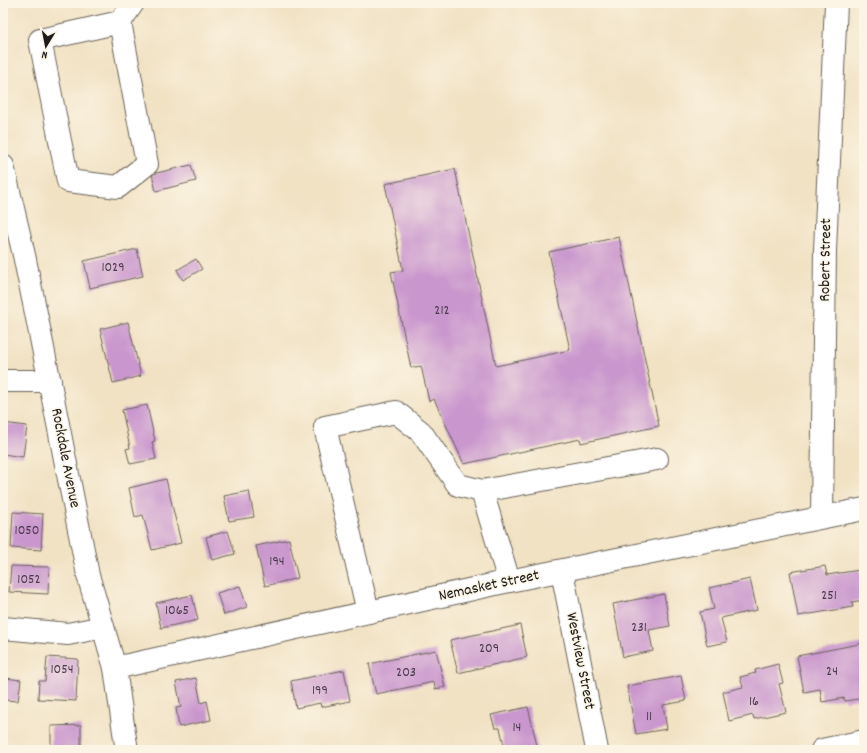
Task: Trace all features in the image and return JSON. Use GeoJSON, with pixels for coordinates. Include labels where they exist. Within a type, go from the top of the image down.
{"type":"FeatureCollection","features":[{"type":"Feature","properties":{"kind":"street"},"geometry":{"type":"LineString","coordinates":[[120,22],[147,164],[118,187],[68,181],[40,40],[120,22],[133,3]]}},
{"type":"Feature","properties":{"kind":"street","name":"Robert Street"},"geometry":{"type":"LineString","coordinates":[[822,517],[825,250],[836,3]]}},
{"type":"Feature","properties":{"kind":"street","name":"Rockdale Avenue"},"geometry":{"type":"LineString","coordinates":[[3,166],[24,255],[88,574],[115,668],[127,750]]}},
{"type":"Feature","properties":{"kind":"street"},"geometry":{"type":"LineString","coordinates":[[3,381],[50,381]]}},
{"type":"Feature","properties":{"kind":"street"},"geometry":{"type":"LineString","coordinates":[[368,612],[325,427],[396,412],[421,432],[458,485],[482,490],[657,459]]}},
{"type":"Feature","properties":{"kind":"street"},"geometry":{"type":"LineString","coordinates":[[482,490],[509,581]]}},
{"type":"Feature","properties":{"kind":"street","name":"Nemasket Street"},"geometry":{"type":"LineString","coordinates":[[115,668],[509,581],[864,509]]}},
{"type":"Feature","properties":{"kind":"street","name":"Westview Street"},"geometry":{"type":"LineString","coordinates":[[562,571],[597,750]]}},
{"type":"Feature","properties":{"kind":"street"},"geometry":{"type":"LineString","coordinates":[[3,628],[68,634],[103,627]]}},
{"type":"Feature","properties":{"kind":"street"},"geometry":{"type":"LineString","coordinates":[[822,750],[864,741]]}},
{"type":"Feature","properties":{"kind":"building"},"geometry":{"type":"Polygon","coordinates":[[[191,165],[196,181],[156,191],[152,174],[191,165]]]}},
{"type":"Feature","properties":{"kind":"building"},"geometry":{"type":"Polygon","coordinates":[[[455,169],[496,366],[570,350],[549,252],[619,237],[659,426],[581,443],[580,439],[464,464],[434,399],[429,401],[421,366],[411,368],[391,272],[403,270],[385,184],[455,169]]]}},
{"type":"Feature","properties":{"kind":"building"},"geometry":{"type":"Polygon","coordinates":[[[137,249],[143,276],[90,288],[84,261],[137,249]]]}},
{"type":"Feature","properties":{"kind":"building"},"geometry":{"type":"Polygon","coordinates":[[[196,259],[202,269],[183,280],[177,270],[196,259]]]}},
{"type":"Feature","properties":{"kind":"building"},"geometry":{"type":"Polygon","coordinates":[[[128,322],[141,376],[113,383],[100,329],[128,322]]]}},
{"type":"Feature","properties":{"kind":"building"},"geometry":{"type":"Polygon","coordinates":[[[147,405],[155,441],[152,442],[156,459],[130,464],[126,449],[130,448],[122,410],[147,405]]]}},
{"type":"Feature","properties":{"kind":"building"},"geometry":{"type":"Polygon","coordinates":[[[3,423],[27,426],[23,457],[3,454],[3,423]]]}},
{"type":"Feature","properties":{"kind":"building"},"geometry":{"type":"Polygon","coordinates":[[[166,479],[181,543],[152,550],[143,515],[135,517],[129,488],[166,479]]]}},
{"type":"Feature","properties":{"kind":"building"},"geometry":{"type":"Polygon","coordinates":[[[249,491],[254,517],[229,521],[224,496],[249,491]]]}},
{"type":"Feature","properties":{"kind":"building"},"geometry":{"type":"Polygon","coordinates":[[[13,512],[43,514],[41,550],[11,548],[13,512]]]}},
{"type":"Feature","properties":{"kind":"building"},"geometry":{"type":"Polygon","coordinates":[[[228,531],[235,554],[212,560],[206,537],[228,531]]]}},
{"type":"Feature","properties":{"kind":"building"},"geometry":{"type":"Polygon","coordinates":[[[289,539],[298,578],[265,586],[256,546],[289,539]]]}},
{"type":"Feature","properties":{"kind":"building"},"geometry":{"type":"Polygon","coordinates":[[[11,566],[49,567],[48,594],[9,592],[11,566]]]}},
{"type":"Feature","properties":{"kind":"building"},"geometry":{"type":"Polygon","coordinates":[[[825,566],[827,575],[860,570],[864,600],[852,602],[853,607],[798,616],[790,572],[825,566]]]}},
{"type":"Feature","properties":{"kind":"building"},"geometry":{"type":"Polygon","coordinates":[[[750,579],[757,610],[721,618],[727,642],[707,646],[700,612],[714,609],[709,588],[750,579]]]}},
{"type":"Feature","properties":{"kind":"building"},"geometry":{"type":"Polygon","coordinates":[[[240,586],[247,607],[224,615],[217,593],[240,586]]]}},
{"type":"Feature","properties":{"kind":"building"},"geometry":{"type":"Polygon","coordinates":[[[664,594],[670,626],[649,630],[653,651],[623,657],[613,604],[664,594]]]}},
{"type":"Feature","properties":{"kind":"building"},"geometry":{"type":"Polygon","coordinates":[[[192,595],[198,620],[161,628],[156,603],[192,595]]]}},
{"type":"Feature","properties":{"kind":"building"},"geometry":{"type":"Polygon","coordinates":[[[520,625],[527,657],[458,673],[450,640],[520,625]]]}},
{"type":"Feature","properties":{"kind":"building"},"geometry":{"type":"Polygon","coordinates":[[[864,643],[864,698],[845,701],[844,698],[822,702],[820,689],[804,692],[797,656],[864,643]]]}},
{"type":"Feature","properties":{"kind":"building"},"geometry":{"type":"Polygon","coordinates":[[[436,650],[445,687],[435,689],[434,682],[376,694],[369,664],[436,650]]]}},
{"type":"Feature","properties":{"kind":"building"},"geometry":{"type":"Polygon","coordinates":[[[47,657],[78,659],[76,701],[38,699],[39,681],[45,681],[47,657]]]}},
{"type":"Feature","properties":{"kind":"building"},"geometry":{"type":"Polygon","coordinates":[[[778,664],[783,683],[779,684],[786,712],[754,719],[753,715],[729,721],[723,692],[743,687],[740,677],[756,673],[755,670],[778,664]]]}},
{"type":"Feature","properties":{"kind":"building"},"geometry":{"type":"Polygon","coordinates":[[[344,670],[350,701],[321,707],[320,703],[296,708],[291,681],[344,670]]]}},
{"type":"Feature","properties":{"kind":"building"},"geometry":{"type":"Polygon","coordinates":[[[681,676],[686,701],[663,705],[667,729],[636,734],[627,686],[681,676]]]}},
{"type":"Feature","properties":{"kind":"building"},"geometry":{"type":"Polygon","coordinates":[[[5,678],[21,680],[18,701],[4,700],[5,678]]]}},
{"type":"Feature","properties":{"kind":"building"},"geometry":{"type":"Polygon","coordinates":[[[196,678],[201,703],[207,701],[211,720],[179,727],[176,708],[181,707],[176,682],[196,678]]]}},
{"type":"Feature","properties":{"kind":"building"},"geometry":{"type":"Polygon","coordinates":[[[528,707],[538,750],[505,750],[500,728],[495,728],[491,715],[528,707]]]}},
{"type":"Feature","properties":{"kind":"building"},"geometry":{"type":"Polygon","coordinates":[[[81,725],[81,750],[51,750],[51,726],[81,725]]]}}]}
